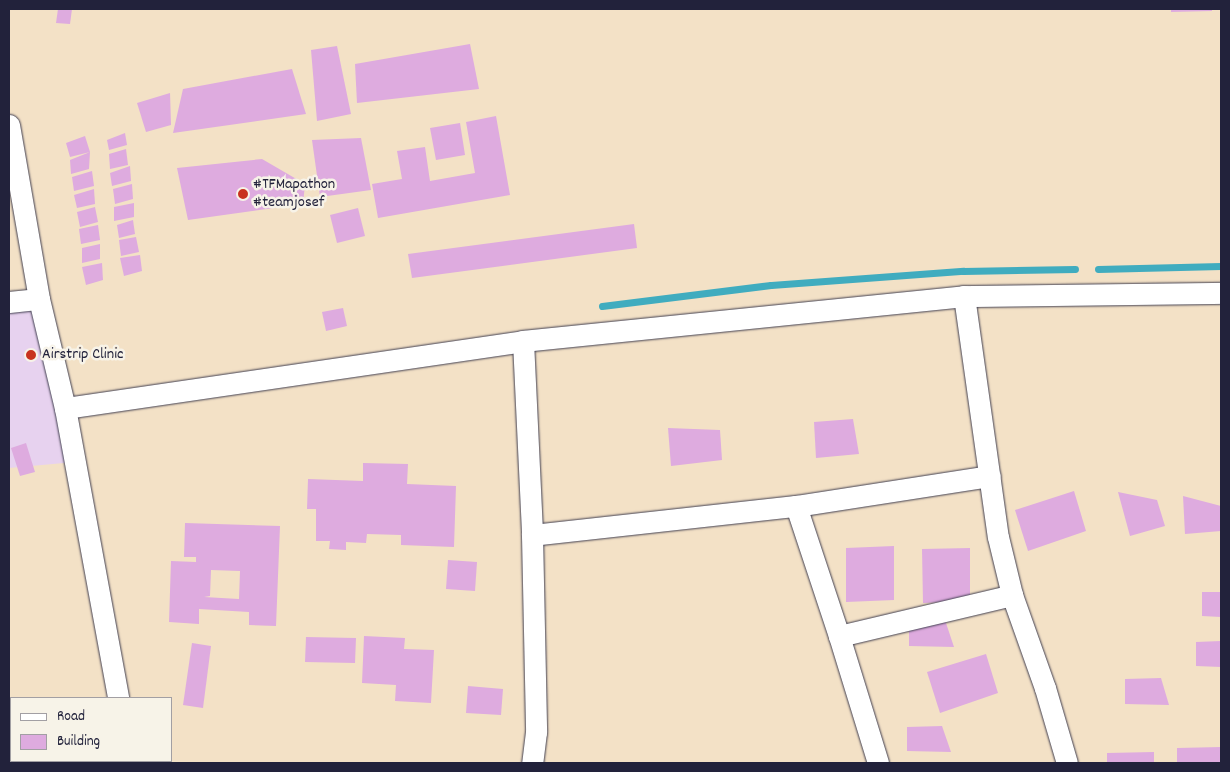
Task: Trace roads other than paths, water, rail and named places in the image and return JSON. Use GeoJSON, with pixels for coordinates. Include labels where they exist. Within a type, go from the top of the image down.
{"type":"FeatureCollection","features":[{"type":"Feature","properties":{"kind":"street"},"geometry":{"type":"LineString","coordinates":[[9,125],[39,299],[65,408],[118,697]]}},
{"type":"Feature","properties":{"kind":"street"},"geometry":{"type":"LineString","coordinates":[[65,408],[523,340],[964,296],[1221,293]]}},
{"type":"Feature","properties":{"kind":"street"},"geometry":{"type":"LineString","coordinates":[[964,296],[998,537],[1012,595],[1045,688],[1067,763]]}},
{"type":"Feature","properties":{"kind":"street"},"geometry":{"type":"LineString","coordinates":[[9,302],[39,299]]}},
{"type":"Feature","properties":{"kind":"street"},"geometry":{"type":"LineString","coordinates":[[523,340],[532,534],[536,732],[532,763]]}},
{"type":"Feature","properties":{"kind":"street"},"geometry":{"type":"LineString","coordinates":[[532,534],[796,506],[990,476]]}},
{"type":"Feature","properties":{"kind":"street"},"geometry":{"type":"LineString","coordinates":[[796,506],[878,763]]}},
{"type":"Feature","properties":{"kind":"street"},"geometry":{"type":"LineString","coordinates":[[839,636],[1012,595]]}},
{"type":"Feature","properties":{"kind":"waterway"},"geometry":{"type":"LineString","coordinates":[[1098,269],[1221,266]]}},
{"type":"Feature","properties":{"kind":"waterway"},"geometry":{"type":"LineString","coordinates":[[602,306],[771,285],[963,271],[1075,269]]}},
{"type":"Feature","properties":{"kind":"place","name":"#TFMapathon #teamjosef"},"geometry":{"type":"Point","coordinates":[243,194]}},
{"type":"Feature","properties":{"kind":"place","name":"Airstrip Clinic"},"geometry":{"type":"Point","coordinates":[31,355]}}]}
